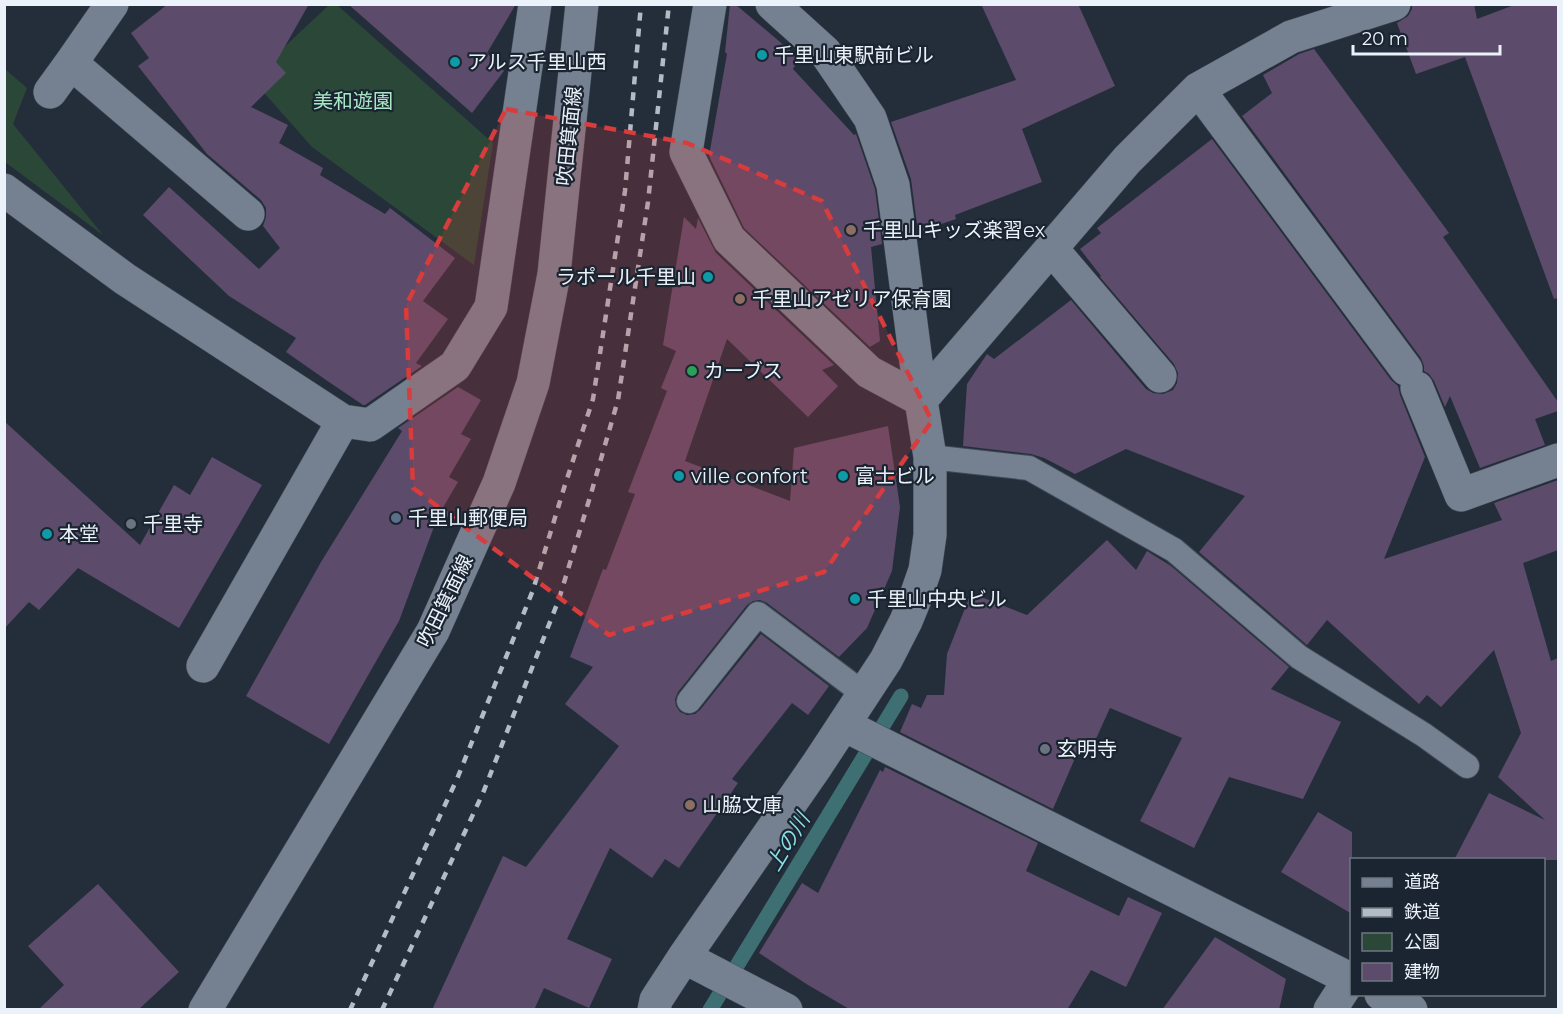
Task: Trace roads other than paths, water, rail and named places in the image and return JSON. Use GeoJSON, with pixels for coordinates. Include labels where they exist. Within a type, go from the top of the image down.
{"type":"FeatureCollection","features":[{"type":"Feature","properties":{"kind":"street"},"geometry":{"type":"LineString","coordinates":[[50,92],[112,4]]}},
{"type":"Feature","properties":{"kind":"street"},"geometry":{"type":"LineString","coordinates":[[4,189],[125,279],[343,420],[370,425],[455,366],[491,307],[535,4]]}},
{"type":"Feature","properties":{"kind":"street","name":"吹田箕面線"},"geometry":{"type":"LineString","coordinates":[[205,1010],[433,632],[499,483],[533,383],[554,274],[582,4]]}},
{"type":"Feature","properties":{"kind":"street"},"geometry":{"type":"LineString","coordinates":[[710,4],[686,152],[729,239],[869,372],[921,400]]}},
{"type":"Feature","properties":{"kind":"street"},"geometry":{"type":"LineString","coordinates":[[654,1010],[657,1000],[693,962],[865,736],[864,694],[886,660],[906,621],[925,570],[930,535],[930,457],[893,185],[870,118],[825,52],[772,4]]}},
{"type":"Feature","properties":{"kind":"street"},"geometry":{"type":"LineString","coordinates":[[921,400],[1127,160],[1198,89],[1291,37],[1394,4]]}},
{"type":"Feature","properties":{"kind":"street"},"geometry":{"type":"LineString","coordinates":[[71,63],[248,214]]}},
{"type":"Feature","properties":{"kind":"street"},"geometry":{"type":"LineString","coordinates":[[1198,89],[1411,378],[1461,495],[1558,460]]}},
{"type":"Feature","properties":{"kind":"street"},"geometry":{"type":"LineString","coordinates":[[1051,248],[1160,376]]}},
{"type":"Feature","properties":{"kind":"street"},"geometry":{"type":"LineString","coordinates":[[203,666],[343,420]]}},
{"type":"Feature","properties":{"kind":"street"},"geometry":{"type":"LineString","coordinates":[[865,736],[1350,978]]}},
{"type":"Feature","properties":{"kind":"street"},"geometry":{"type":"LineString","coordinates":[[693,962],[786,1010]]}},
{"type":"Feature","properties":{"kind":"street"},"geometry":{"type":"LineString","coordinates":[[1330,1010],[1350,980]]}},
{"type":"Feature","properties":{"kind":"street"},"geometry":{"type":"LineString","coordinates":[[1385,996],[1411,1010]]}},
{"type":"Feature","properties":{"kind":"lane"},"geometry":{"type":"LineString","coordinates":[[930,457],[1029,468],[1174,550],[1299,657],[1424,735],[1467,766]]}},
{"type":"Feature","properties":{"kind":"lane"},"geometry":{"type":"LineString","coordinates":[[689,701],[758,614],[864,694]]}},
{"type":"Feature","properties":{"kind":"waterway","name":"上の川"},"geometry":{"type":"LineString","coordinates":[[710,1010],[901,696]]}},
{"type":"Feature","properties":{"kind":"railway"},"geometry":{"type":"LineString","coordinates":[[350,1010],[457,779],[533,590],[593,399],[625,191],[641,4]]}},
{"type":"Feature","properties":{"kind":"railway"},"geometry":{"type":"LineString","coordinates":[[382,1010],[483,793],[559,599],[618,400],[648,202],[669,4]]}},
{"type":"Feature","properties":{"kind":"place","name":"千里山東駅前ビル"},"geometry":{"type":"Point","coordinates":[762,55]}},
{"type":"Feature","properties":{"kind":"place","name":"アルス千里山西"},"geometry":{"type":"Point","coordinates":[455,62]}},
{"type":"Feature","properties":{"kind":"place","name":"千里山キッズ楽習ex"},"geometry":{"type":"Point","coordinates":[851,230]}},
{"type":"Feature","properties":{"kind":"place","name":"ラポール千里山"},"geometry":{"type":"Point","coordinates":[708,277]}},
{"type":"Feature","properties":{"kind":"place","name":"千里山アゼリア保育園"},"geometry":{"type":"Point","coordinates":[740,299]}},
{"type":"Feature","properties":{"kind":"place","name":"カーブス"},"geometry":{"type":"Point","coordinates":[692,371]}},
{"type":"Feature","properties":{"kind":"place","name":"ville confort"},"geometry":{"type":"Point","coordinates":[679,476]}},
{"type":"Feature","properties":{"kind":"place","name":"富士ビル"},"geometry":{"type":"Point","coordinates":[843,476]}},
{"type":"Feature","properties":{"kind":"place","name":"千里山郵便局"},"geometry":{"type":"Point","coordinates":[396,518]}},
{"type":"Feature","properties":{"kind":"place","name":"千里寺"},"geometry":{"type":"Point","coordinates":[131,524]}},
{"type":"Feature","properties":{"kind":"place","name":"本堂"},"geometry":{"type":"Point","coordinates":[47,534]}},
{"type":"Feature","properties":{"kind":"place","name":"千里山中央ビル"},"geometry":{"type":"Point","coordinates":[855,599]}},
{"type":"Feature","properties":{"kind":"place","name":"玄明寺"},"geometry":{"type":"Point","coordinates":[1045,749]}},
{"type":"Feature","properties":{"kind":"place","name":"山脇文庫"},"geometry":{"type":"Point","coordinates":[690,805]}},
{"type":"Feature","properties":{"kind":"park label","name":"美和遊園"},"geometry":{"type":"Point","coordinates":[353,101]}}]}
